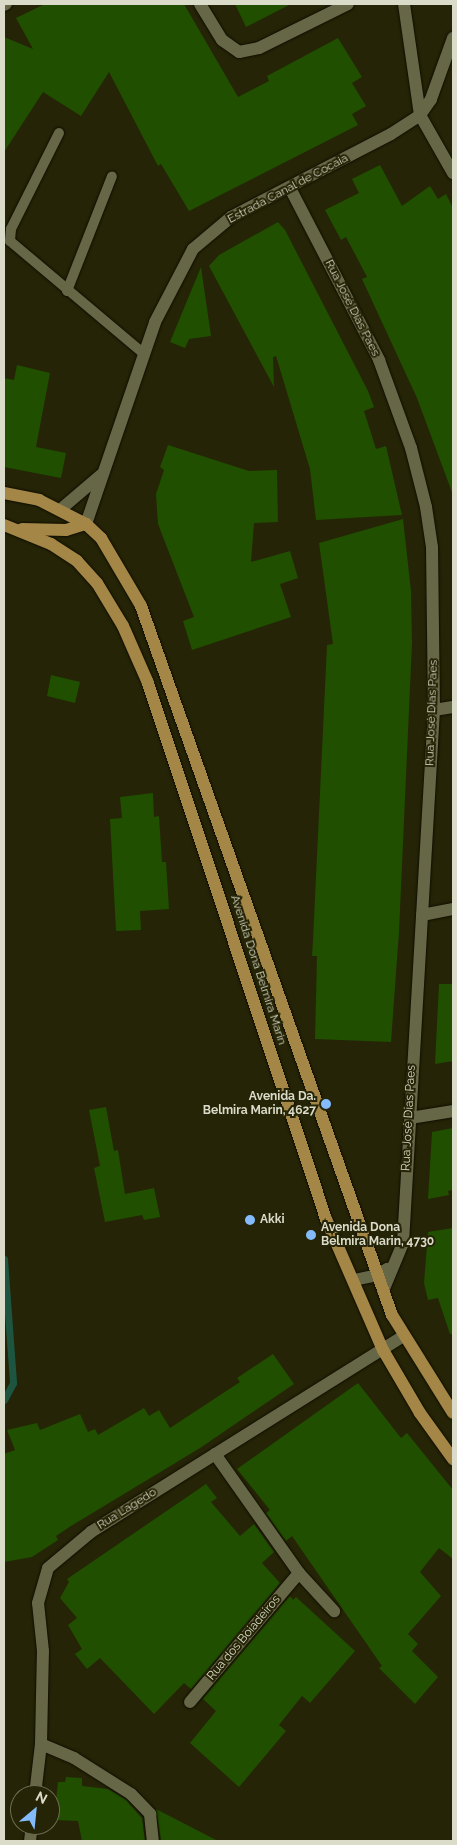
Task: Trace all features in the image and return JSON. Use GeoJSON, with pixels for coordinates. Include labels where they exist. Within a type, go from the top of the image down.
{"type":"FeatureCollection","features":[{"type":"Feature","properties":{"kind":"main road","name":"Avenida Dona Belmira Marin"},"geometry":{"type":"LineString","coordinates":[[4,493],[39,500],[61,509],[86,524],[101,538],[141,606],[383,1291],[404,1336],[453,1413]]}},
{"type":"Feature","properties":{"kind":"main road"},"geometry":{"type":"LineString","coordinates":[[9,527],[66,530],[86,524]]}},
{"type":"Feature","properties":{"kind":"main road","name":"Avenida Dona Belmira Marin"},"geometry":{"type":"LineString","coordinates":[[9,527],[51,544],[77,561],[97,583],[123,626],[148,683],[326,1219],[383,1350],[420,1413],[453,1459]]}},
{"type":"Feature","properties":{"kind":"street"},"geometry":{"type":"LineString","coordinates":[[200,4],[222,40],[239,52],[259,48],[348,4]]}},
{"type":"Feature","properties":{"kind":"street"},"geometry":{"type":"LineString","coordinates":[[404,4],[420,115],[453,173]]}},
{"type":"Feature","properties":{"kind":"street","name":"Estrada Canal de Cocaia"},"geometry":{"type":"LineString","coordinates":[[86,524],[144,354],[170,290],[193,249],[231,217],[392,134],[420,115],[431,99],[453,38]]}},
{"type":"Feature","properties":{"kind":"street","name":"Rua José Dias Paes"},"geometry":{"type":"LineString","coordinates":[[290,188],[379,360],[411,448],[426,507],[432,547],[434,710],[403,1243],[383,1291]]}},
{"type":"Feature","properties":{"kind":"street","name":"Estrada Canal de Cocaia"},"geometry":{"type":"LineString","coordinates":[[61,509],[102,473]]}},
{"type":"Feature","properties":{"kind":"street"},"geometry":{"type":"LineString","coordinates":[[434,710],[453,706]]}},
{"type":"Feature","properties":{"kind":"street"},"geometry":{"type":"LineString","coordinates":[[422,915],[453,909]]}},
{"type":"Feature","properties":{"kind":"street"},"geometry":{"type":"LineString","coordinates":[[410,1118],[453,1111]]}},
{"type":"Feature","properties":{"kind":"street"},"geometry":{"type":"LineString","coordinates":[[354,1280],[377,1275],[393,1265]]}},
{"type":"Feature","properties":{"kind":"street","name":"Rua Lagedo"},"geometry":{"type":"LineString","coordinates":[[36,1785],[41,1744],[44,1651],[38,1603],[48,1568],[90,1532],[404,1336]]}},
{"type":"Feature","properties":{"kind":"street"},"geometry":{"type":"LineString","coordinates":[[214,1454],[299,1573],[334,1611]]}},
{"type":"Feature","properties":{"kind":"street","name":"Rua dos Boiadeiros"},"geometry":{"type":"LineString","coordinates":[[190,1702],[299,1573]]}},
{"type":"Feature","properties":{"kind":"street"},"geometry":{"type":"LineString","coordinates":[[41,1744],[91,1768],[146,1807],[150,1814],[152,1841]]}},
{"type":"Feature","properties":{"kind":"lane"},"geometry":{"type":"LineString","coordinates":[[59,133],[7,238],[67,291],[144,354]]}},
{"type":"Feature","properties":{"kind":"lane"},"geometry":{"type":"LineString","coordinates":[[67,291],[112,176]]}},
{"type":"Feature","properties":{"kind":"building"},"geometry":{"type":"Polygon","coordinates":[[[45,4],[184,4],[238,97],[269,81],[267,76],[338,38],[362,77],[352,83],[366,106],[352,114],[358,125],[189,211],[161,164],[158,166],[109,72],[81,116],[43,92],[4,152],[4,37],[33,49],[16,18],[45,4]]]}},
{"type":"Feature","properties":{"kind":"building"},"geometry":{"type":"Polygon","coordinates":[[[235,4],[291,4],[246,27],[235,4]]]}},
{"type":"Feature","properties":{"kind":"building"},"geometry":{"type":"Polygon","coordinates":[[[380,165],[402,206],[430,186],[438,199],[446,194],[453,208],[453,495],[417,398],[362,279],[367,277],[346,237],[341,240],[325,210],[359,193],[352,179],[380,165]]]}},
{"type":"Feature","properties":{"kind":"building"},"geometry":{"type":"Polygon","coordinates":[[[278,222],[285,230],[368,391],[374,407],[364,411],[376,449],[386,446],[402,515],[316,520],[310,469],[276,356],[273,357],[274,387],[209,266],[219,255],[278,222]]]}},
{"type":"Feature","properties":{"kind":"building"},"geometry":{"type":"Polygon","coordinates":[[[201,267],[211,336],[189,339],[185,348],[170,342],[201,267]]]}},
{"type":"Feature","properties":{"kind":"building"},"geometry":{"type":"Polygon","coordinates":[[[17,365],[50,373],[36,447],[66,453],[61,478],[4,467],[4,378],[14,380],[17,365]]]}},
{"type":"Feature","properties":{"kind":"building"},"geometry":{"type":"Polygon","coordinates":[[[168,445],[249,471],[277,470],[278,522],[254,523],[251,562],[290,551],[298,578],[280,584],[291,617],[192,650],[183,621],[194,617],[158,524],[156,494],[164,470],[160,467],[168,445]]]}},
{"type":"Feature","properties":{"kind":"building"},"geometry":{"type":"Polygon","coordinates":[[[403,519],[411,591],[412,643],[399,932],[391,1042],[315,1039],[317,956],[312,956],[327,645],[333,644],[319,543],[403,519]]]}},
{"type":"Feature","properties":{"kind":"building"},"geometry":{"type":"Polygon","coordinates":[[[51,675],[80,682],[75,703],[47,696],[51,675]]]}},
{"type":"Feature","properties":{"kind":"building"},"geometry":{"type":"Polygon","coordinates":[[[153,793],[154,817],[159,816],[162,862],[166,862],[169,909],[140,911],[141,930],[116,931],[110,819],[122,818],[120,797],[153,793]]]}},
{"type":"Feature","properties":{"kind":"building"},"geometry":{"type":"Polygon","coordinates":[[[439,984],[453,984],[453,1061],[435,1064],[439,984]]]}},
{"type":"Feature","properties":{"kind":"building"},"geometry":{"type":"Polygon","coordinates":[[[106,1107],[114,1151],[118,1150],[125,1194],[154,1188],[160,1217],[144,1220],[142,1215],[105,1222],[94,1168],[100,1166],[89,1110],[106,1107]]]}},
{"type":"Feature","properties":{"kind":"building"},"geometry":{"type":"Polygon","coordinates":[[[453,1128],[453,1190],[448,1191],[449,1195],[428,1199],[432,1132],[453,1128]]]}},
{"type":"Feature","properties":{"kind":"building"},"geometry":{"type":"Polygon","coordinates":[[[453,1228],[453,1334],[450,1334],[438,1298],[428,1300],[424,1283],[428,1232],[453,1228]]]}},
{"type":"Feature","properties":{"kind":"building"},"geometry":{"type":"Polygon","coordinates":[[[273,1354],[294,1384],[200,1448],[71,1526],[56,1536],[58,1540],[32,1557],[4,1562],[4,1454],[15,1450],[7,1430],[37,1423],[40,1430],[80,1414],[88,1432],[95,1429],[98,1435],[144,1408],[149,1416],[159,1410],[170,1428],[240,1382],[237,1378],[273,1354]]]}},
{"type":"Feature","properties":{"kind":"building"},"geometry":{"type":"Polygon","coordinates":[[[358,1383],[401,1438],[407,1433],[453,1490],[453,1559],[439,1548],[420,1572],[441,1596],[408,1634],[418,1644],[412,1651],[438,1677],[415,1704],[379,1668],[382,1666],[292,1536],[286,1541],[266,1513],[270,1510],[237,1469],[358,1383]]]}},
{"type":"Feature","properties":{"kind":"building"},"geometry":{"type":"Polygon","coordinates":[[[206,1484],[217,1498],[211,1502],[240,1536],[254,1524],[274,1552],[262,1563],[280,1583],[191,1689],[184,1683],[154,1714],[100,1658],[87,1669],[75,1654],[82,1649],[68,1625],[77,1618],[60,1598],[69,1582],[67,1579],[206,1484]]]}},
{"type":"Feature","properties":{"kind":"building"},"geometry":{"type":"Polygon","coordinates":[[[290,1596],[293,1600],[296,1597],[355,1651],[310,1703],[302,1696],[279,1725],[286,1731],[239,1787],[190,1743],[216,1711],[203,1699],[290,1596]]]}},
{"type":"Feature","properties":{"kind":"building"},"geometry":{"type":"Polygon","coordinates":[[[66,1777],[82,1778],[82,1786],[108,1789],[126,1800],[142,1818],[145,1841],[82,1841],[78,1821],[60,1820],[60,1785],[58,1785],[58,1782],[65,1782],[66,1777]]]}},
{"type":"Feature","properties":{"kind":"building"},"geometry":{"type":"Polygon","coordinates":[[[156,1809],[218,1841],[161,1841],[156,1809]]]}},
{"type":"Feature","properties":{"kind":"waterway"},"geometry":{"type":"LineString","coordinates":[[4,1259],[13,1383],[4,1400]]}},
{"type":"Feature","properties":{"kind":"place","name":"Avenida Da. Belmira Marin, 4627"},"geometry":{"type":"Point","coordinates":[326,1104]}},
{"type":"Feature","properties":{"kind":"place","name":"Akki"},"geometry":{"type":"Point","coordinates":[250,1220]}},
{"type":"Feature","properties":{"kind":"place","name":"Avenida Dona Belmira Marin, 4730"},"geometry":{"type":"Point","coordinates":[311,1235]}}]}
